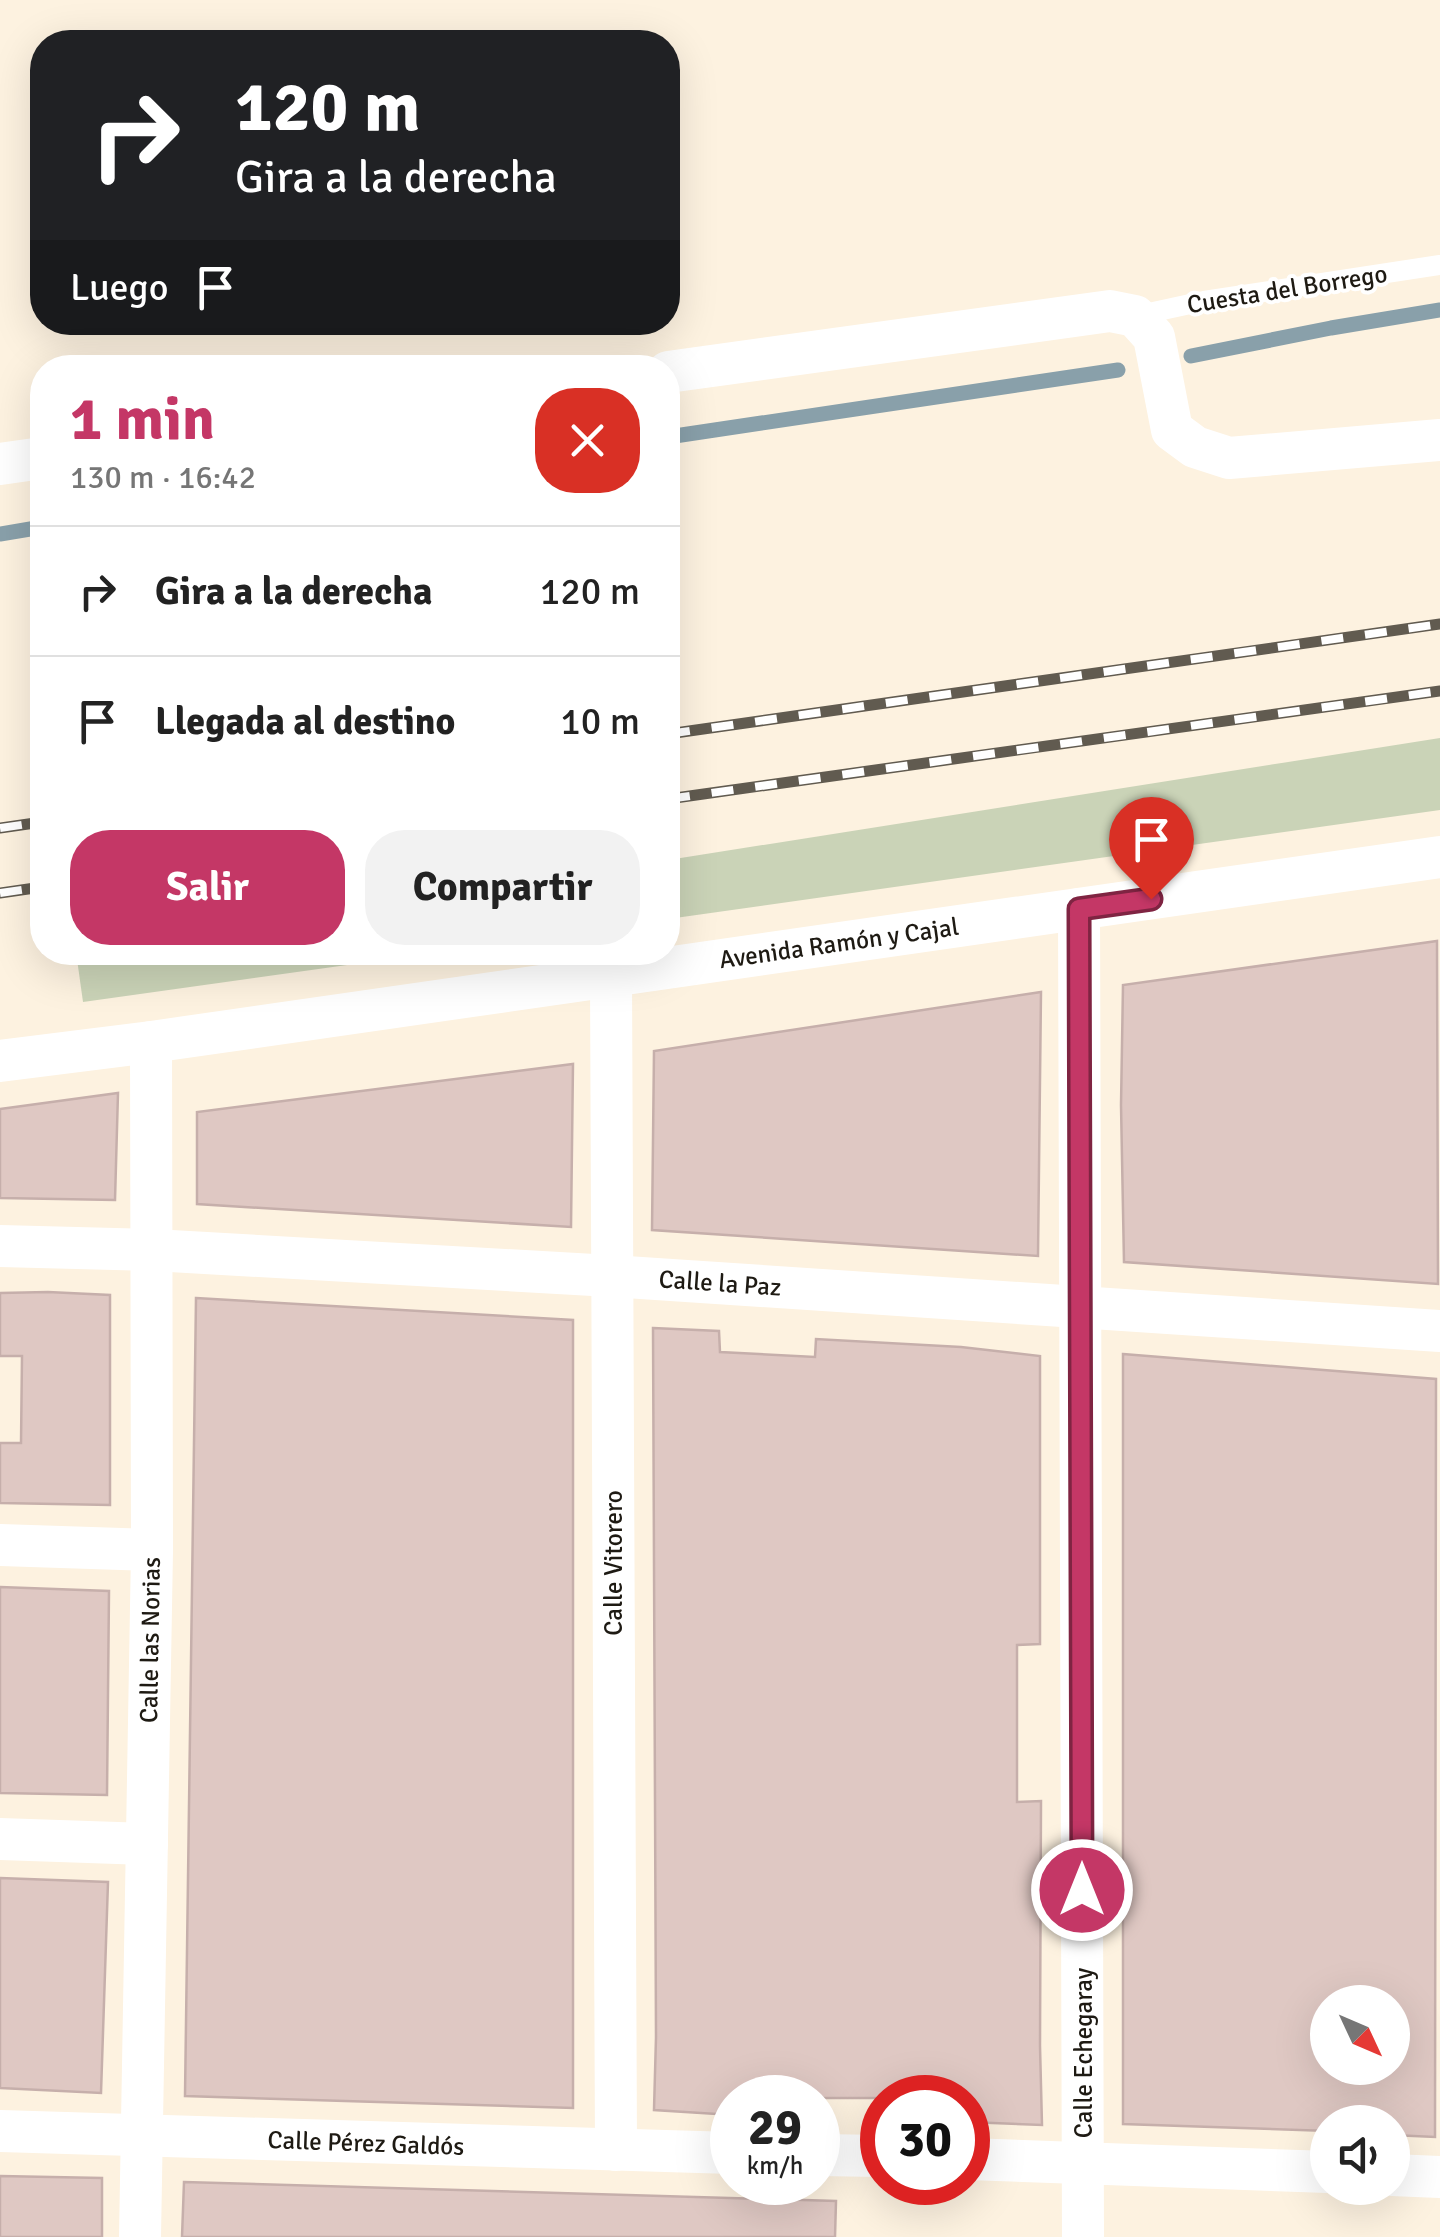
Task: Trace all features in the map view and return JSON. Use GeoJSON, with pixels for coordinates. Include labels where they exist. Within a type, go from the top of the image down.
{"type":"FeatureCollection","features":[{"type":"Feature","properties":{"kind":"street"},"geometry":{"type":"LineString","coordinates":[[680,370],[1110,311],[1135,316],[1154,336],[1172,430],[1195,447],[1229,458],[1440,440]]}},
{"type":"Feature","properties":{"kind":"street"},"geometry":{"type":"LineString","coordinates":[[0,464],[30,460]]}},
{"type":"Feature","properties":{"kind":"street","name":"Avenida Ramón y Cajal"},"geometry":{"type":"LineString","coordinates":[[0,1061],[1440,857]]}},
{"type":"Feature","properties":{"kind":"street","name":"Calle Echegaray"},"geometry":{"type":"LineString","coordinates":[[1079,909],[1083,2237]]}},
{"type":"Feature","properties":{"kind":"street","name":"Calle Vitorero"},"geometry":{"type":"LineString","coordinates":[[611,976],[616,2150]]}},
{"type":"Feature","properties":{"kind":"street","name":"Calle las Norias"},"geometry":{"type":"LineString","coordinates":[[140,2237],[152,1550],[151,1042]]}},
{"type":"Feature","properties":{"kind":"street","name":"Calle la Paz"},"geometry":{"type":"LineString","coordinates":[[0,1246],[153,1250],[611,1276],[1440,1331]]}},
{"type":"Feature","properties":{"kind":"street"},"geometry":{"type":"LineString","coordinates":[[0,1545],[152,1550]]}},
{"type":"Feature","properties":{"kind":"street"},"geometry":{"type":"LineString","coordinates":[[0,1839],[147,1844]]}},
{"type":"Feature","properties":{"kind":"street","name":"Calle Pérez Galdós"},"geometry":{"type":"LineString","coordinates":[[0,2132],[710,2152]]}},
{"type":"Feature","properties":{"kind":"street"},"geometry":{"type":"LineString","coordinates":[[990,2159],[1310,2171]]}},
{"type":"Feature","properties":{"kind":"street"},"geometry":{"type":"LineString","coordinates":[[1410,2176],[1440,2177]]}},
{"type":"Feature","properties":{"kind":"lane","name":"Cuesta del Borrego"},"geometry":{"type":"LineString","coordinates":[[1135,316],[1204,301],[1440,266]]}},
{"type":"Feature","properties":{"kind":"green space"},"geometry":{"type":"Polygon","coordinates":[[[1440,738],[1440,810],[680,917],[680,858],[1440,738]]]}},
{"type":"Feature","properties":{"kind":"green space"},"geometry":{"type":"Polygon","coordinates":[[[78,965],[347,965],[83,1002],[78,965]]]}},
{"type":"Feature","properties":{"kind":"building"},"geometry":{"type":"Polygon","coordinates":[[[1437,941],[1438,1284],[1124,1262],[1123,985],[1437,941]]]}},
{"type":"Feature","properties":{"kind":"building"},"geometry":{"type":"Polygon","coordinates":[[[1041,992],[1038,1256],[652,1230],[654,1051],[1041,992]]]}},
{"type":"Feature","properties":{"kind":"building"},"geometry":{"type":"Polygon","coordinates":[[[573,1064],[571,1227],[197,1204],[197,1112],[573,1064]]]}},
{"type":"Feature","properties":{"kind":"building"},"geometry":{"type":"Polygon","coordinates":[[[118,1093],[115,1200],[0,1198],[0,1109],[118,1093]]]}},
{"type":"Feature","properties":{"kind":"building"},"geometry":{"type":"Polygon","coordinates":[[[0,1293],[110,1295],[110,1505],[0,1503],[0,1443],[21,1443],[22,1356],[0,1356],[0,1293]]]}},
{"type":"Feature","properties":{"kind":"building"},"geometry":{"type":"Polygon","coordinates":[[[196,1298],[573,1320],[573,2108],[185,2096],[196,1298]]]}},
{"type":"Feature","properties":{"kind":"building"},"geometry":{"type":"Polygon","coordinates":[[[653,1328],[719,1331],[720,1352],[815,1357],[816,1339],[1040,1356],[1040,1644],[1017,1645],[1017,1802],[1041,1801],[1042,2125],[990,2123],[990,2075],[860,2075],[860,2098],[840,2098],[840,2075],[710,2075],[710,2114],[654,2110],[653,1328]]]}},
{"type":"Feature","properties":{"kind":"building"},"geometry":{"type":"Polygon","coordinates":[[[1123,1354],[1436,1379],[1435,2137],[1410,2136],[1410,2105],[1310,2105],[1310,2130],[1123,2124],[1123,1354]]]}},
{"type":"Feature","properties":{"kind":"building"},"geometry":{"type":"Polygon","coordinates":[[[0,1587],[109,1591],[107,1795],[0,1793],[0,1587]]]}},
{"type":"Feature","properties":{"kind":"building"},"geometry":{"type":"Polygon","coordinates":[[[0,1878],[108,1882],[101,2093],[0,2088],[0,1878]]]}},
{"type":"Feature","properties":{"kind":"building"},"geometry":{"type":"Polygon","coordinates":[[[0,2176],[102,2178],[102,2237],[0,2237],[0,2176]]]}},
{"type":"Feature","properties":{"kind":"building"},"geometry":{"type":"Polygon","coordinates":[[[184,2182],[710,2197],[710,2205],[836,2205],[835,2237],[182,2237],[184,2182]]]}},
{"type":"Feature","properties":{"kind":"waterway"},"geometry":{"type":"LineString","coordinates":[[1191,356],[1440,310]]}},
{"type":"Feature","properties":{"kind":"waterway"},"geometry":{"type":"LineString","coordinates":[[680,435],[1118,370]]}},
{"type":"Feature","properties":{"kind":"waterway"},"geometry":{"type":"LineString","coordinates":[[0,534],[30,529]]}},
{"type":"Feature","properties":{"kind":"railway"},"geometry":{"type":"LineString","coordinates":[[680,732],[1440,624]]}},
{"type":"Feature","properties":{"kind":"railway"},"geometry":{"type":"LineString","coordinates":[[680,797],[1440,691]]}},
{"type":"Feature","properties":{"kind":"railway"},"geometry":{"type":"LineString","coordinates":[[0,828],[30,824]]}},
{"type":"Feature","properties":{"kind":"railway"},"geometry":{"type":"LineString","coordinates":[[0,893],[30,889]]}},
{"type":"Feature","properties":{"kind":"route"},"geometry":{"type":"LineString","coordinates":[[1082,1890],[1079,909],[1151,899]]}}]}
